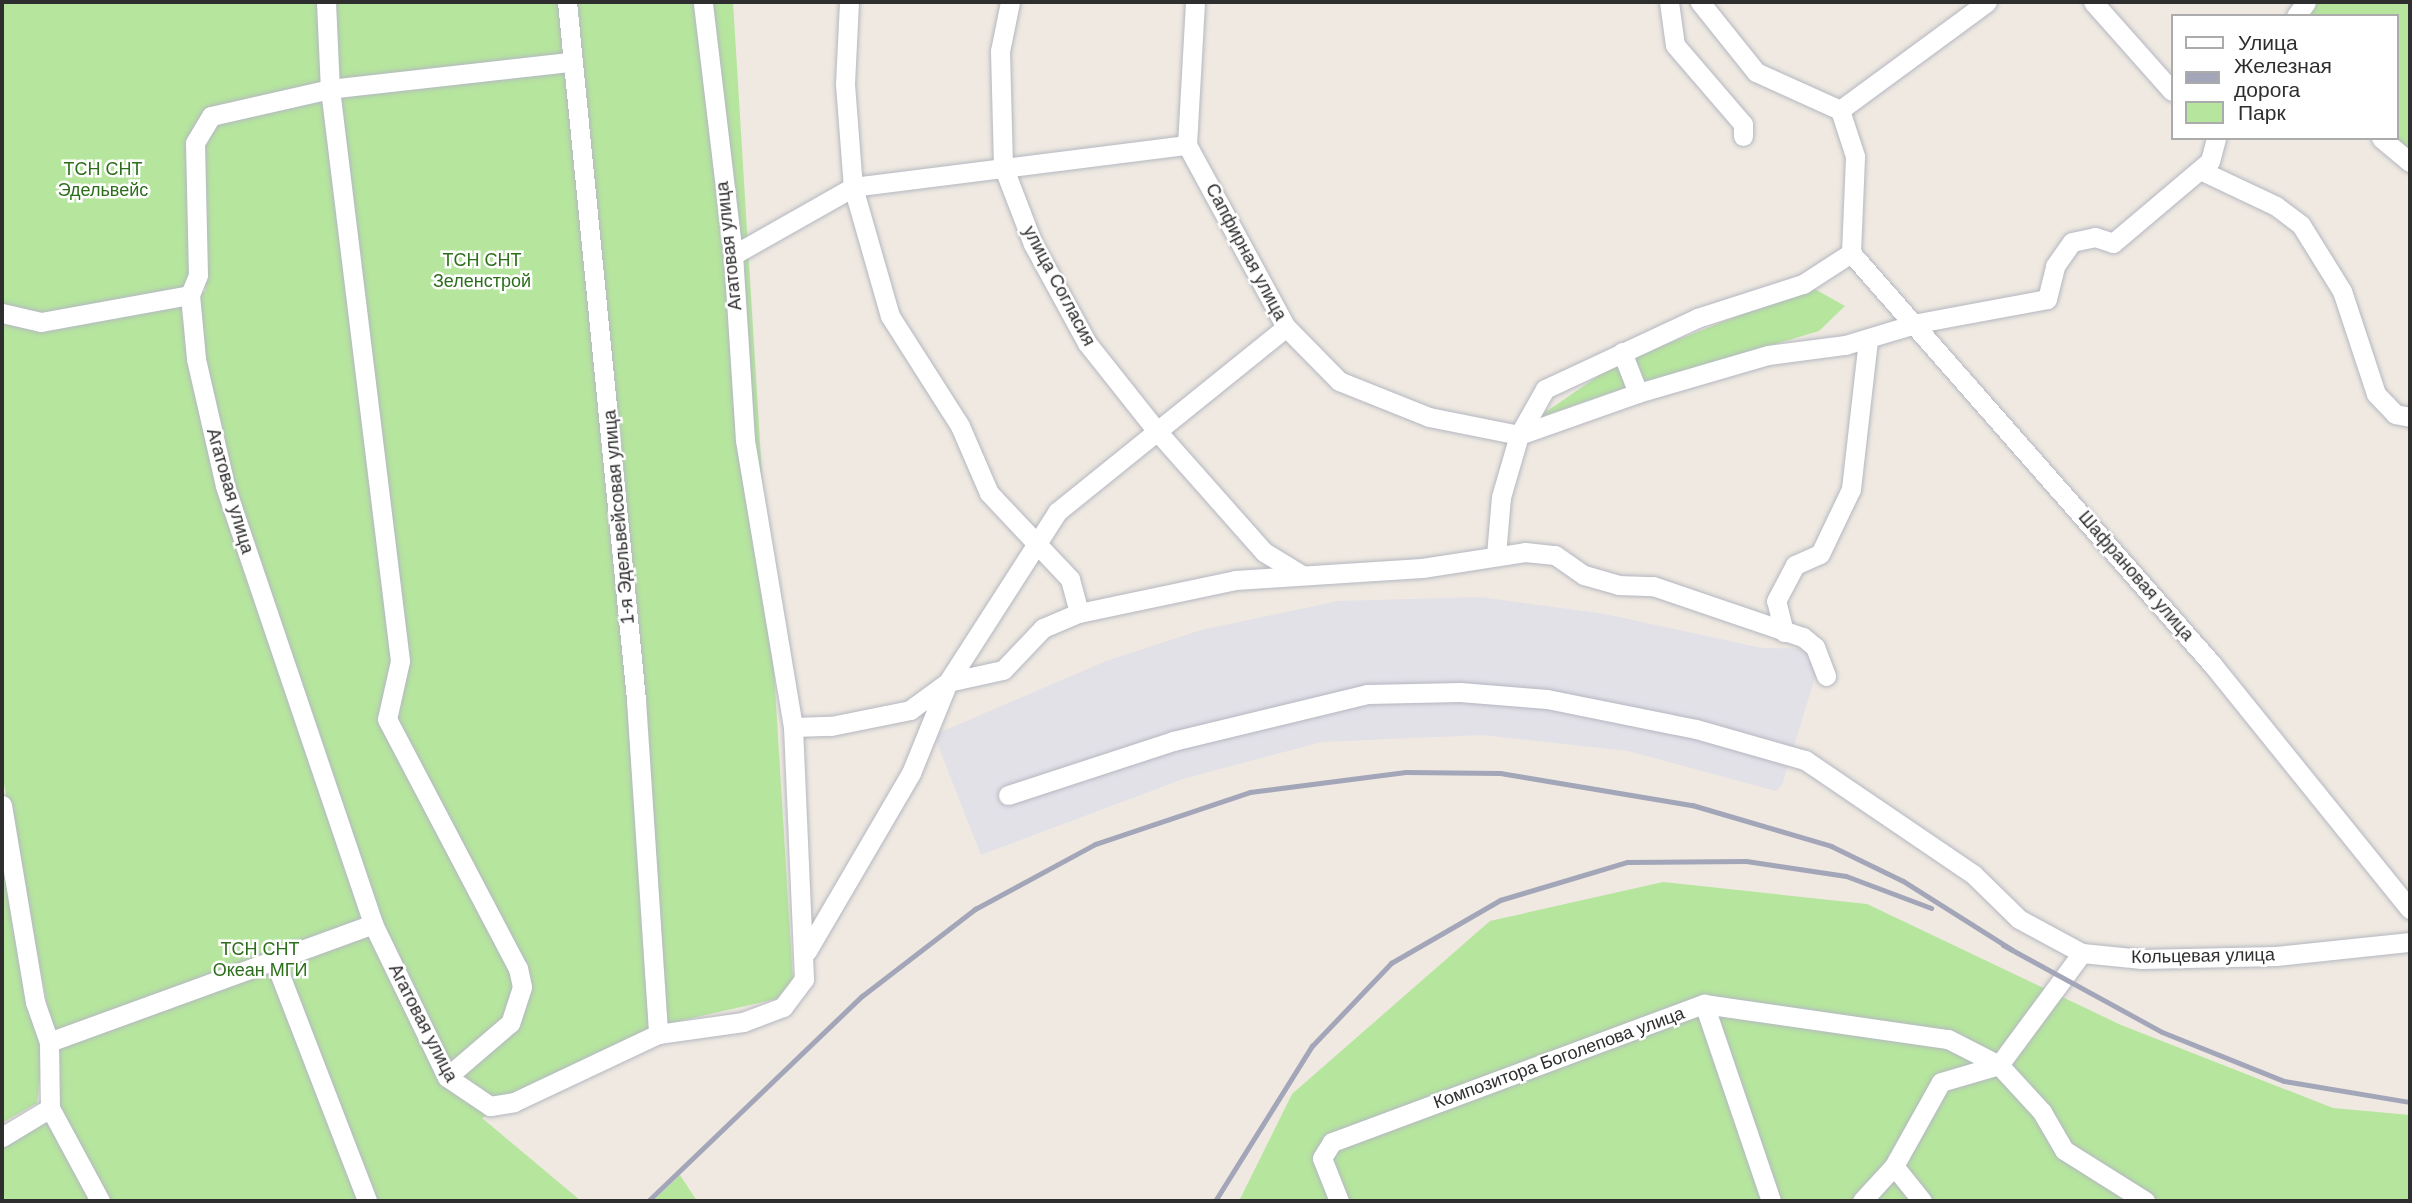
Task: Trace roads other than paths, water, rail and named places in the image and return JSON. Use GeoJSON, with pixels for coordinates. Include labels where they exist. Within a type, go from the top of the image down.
{"type":"FeatureCollection","features":[{"type":"Feature","properties":{"kind":"street"},"geometry":{"type":"LineString","coordinates":[[326,2],[330,89],[400,661],[387,719],[518,968],[522,987],[510,1023],[447,1077]]}},
{"type":"Feature","properties":{"kind":"street","name":"1-я Эдельвейсовая улица"},"geometry":{"type":"LineString","coordinates":[[567,2],[569,62],[635,686],[658,1034]]}},
{"type":"Feature","properties":{"kind":"street","name":"Агатовая улица"},"geometry":{"type":"LineString","coordinates":[[569,62],[330,89],[211,116],[198,130],[198,275],[190,295],[195,359],[225,486],[373,924],[447,1077],[490,1106],[514,1102],[658,1034],[744,1022],[783,1007],[804,979],[807,951],[793,727],[745,440],[733,255],[703,2]]}},
{"type":"Feature","properties":{"kind":"street"},"geometry":{"type":"LineString","coordinates":[[849,2],[845,84],[853,187],[890,316],[960,426],[989,493],[1070,579],[1079,613]]}},
{"type":"Feature","properties":{"kind":"street","name":"улица Согласия"},"geometry":{"type":"LineString","coordinates":[[1010,2],[1000,51],[1003,166],[1034,244],[1087,343],[1156,430],[1264,552],[1302,575]]}},
{"type":"Feature","properties":{"kind":"street"},"geometry":{"type":"LineString","coordinates":[[733,255],[853,187],[1003,166],[1187,145],[1195,2]]}},
{"type":"Feature","properties":{"kind":"street"},"geometry":{"type":"LineString","coordinates":[[1669,2],[1675,45],[1743,124],[1743,136]]}},
{"type":"Feature","properties":{"kind":"street"},"geometry":{"type":"LineString","coordinates":[[1496,555],[1501,497],[1520,435],[1545,389],[1697,318],[1803,284],[1851,253],[1855,156],[1840,110],[1756,72],[1700,2]]}},
{"type":"Feature","properties":{"kind":"street"},"geometry":{"type":"LineString","coordinates":[[1840,110],[1987,2]]}},
{"type":"Feature","properties":{"kind":"street"},"geometry":{"type":"LineString","coordinates":[[2093,2],[2170,89]]}},
{"type":"Feature","properties":{"kind":"street"},"geometry":{"type":"LineString","coordinates":[[1520,435],[1638,393],[1768,355],[1868,340],[1918,323],[2047,299],[2055,266],[2071,242],[2095,237],[2113,243],[2210,161],[2215,140]]}},
{"type":"Feature","properties":{"kind":"street"},"geometry":{"type":"LineString","coordinates":[[2383,140],[2410,162]]}},
{"type":"Feature","properties":{"kind":"street","name":"Сапфирная улица"},"geometry":{"type":"LineString","coordinates":[[1187,145],[1286,327],[1339,381],[1429,417],[1520,435]]}},
{"type":"Feature","properties":{"kind":"street"},"geometry":{"type":"LineString","coordinates":[[2200,170],[2276,206],[2301,225],[2342,291],[2376,394],[2395,414],[2410,417]]}},
{"type":"Feature","properties":{"kind":"street","name":"Шафрановая улица"},"geometry":{"type":"LineString","coordinates":[[1851,253],[1918,323],[2212,664],[2409,905]]}},
{"type":"Feature","properties":{"kind":"street"},"geometry":{"type":"LineString","coordinates":[[2,313],[41,322],[190,295]]}},
{"type":"Feature","properties":{"kind":"street"},"geometry":{"type":"LineString","coordinates":[[807,951],[911,773],[948,682],[1057,512],[1286,327]]}},
{"type":"Feature","properties":{"kind":"street"},"geometry":{"type":"LineString","coordinates":[[1784,632],[1776,601],[1795,565],[1820,554],[1851,489],[1868,340]]}},
{"type":"Feature","properties":{"kind":"street"},"geometry":{"type":"LineString","coordinates":[[1622,352],[1638,393]]}},
{"type":"Feature","properties":{"kind":"street"},"geometry":{"type":"LineString","coordinates":[[793,727],[831,726],[910,710],[948,682],[1003,670],[1043,628],[1079,613],[1235,580],[1422,568],[1496,555],[1555,555],[1584,575],[1618,585],[1653,586],[1784,632],[1815,647],[1826,676]]}},
{"type":"Feature","properties":{"kind":"street","name":"Кольцевая улица"},"geometry":{"type":"LineString","coordinates":[[1008,795],[1186,737],[1367,694],[1460,692],[1547,699],[1696,729],[1805,760],[1973,874],[2020,919],[2082,953],[2142,959],[2276,956],[2410,942]]}},
{"type":"Feature","properties":{"kind":"street"},"geometry":{"type":"LineString","coordinates":[[2,805],[35,1002],[49,1042],[50,1108],[100,1201]]}},
{"type":"Feature","properties":{"kind":"street"},"geometry":{"type":"LineString","coordinates":[[49,1042],[275,962],[373,924]]}},
{"type":"Feature","properties":{"kind":"street"},"geometry":{"type":"LineString","coordinates":[[1862,1201],[1894,1166],[1941,1082],[1999,1066],[2082,953]]}},
{"type":"Feature","properties":{"kind":"street"},"geometry":{"type":"LineString","coordinates":[[275,962],[367,1201]]}},
{"type":"Feature","properties":{"kind":"street"},"geometry":{"type":"LineString","coordinates":[[1704,1004],[1771,1201]]}},
{"type":"Feature","properties":{"kind":"street","name":"Композитора Боголепова улица"},"geometry":{"type":"LineString","coordinates":[[1339,1201],[1322,1158],[1332,1142],[1704,1004],[1948,1039],[1999,1066],[2042,1112],[2064,1150],[2145,1201]]}},
{"type":"Feature","properties":{"kind":"street"},"geometry":{"type":"LineString","coordinates":[[2,1137],[50,1108]]}},
{"type":"Feature","properties":{"kind":"street"},"geometry":{"type":"LineString","coordinates":[[1894,1166],[1922,1201]]}},
{"type":"Feature","properties":{"kind":"railway"},"geometry":{"type":"LineString","coordinates":[[648,1201],[862,996],[975,909],[1095,844],[1250,792],[1406,772],[1500,773],[1692,805],[1831,846],[1903,881],[2011,949]]}},
{"type":"Feature","properties":{"kind":"railway"},"geometry":{"type":"LineString","coordinates":[[1215,1201],[1312,1046],[1391,963],[1500,900],[1627,862],[1746,861],[1846,876],[1931,908]]}},
{"type":"Feature","properties":{"kind":"railway"},"geometry":{"type":"LineString","coordinates":[[2003,945],[2162,1032],[2284,1081],[2410,1102]]}},
{"type":"Feature","properties":{"kind":"park label","name":"ТСН СНТ Эдельвейс"},"geometry":{"type":"Point","coordinates":[103,180]}},
{"type":"Feature","properties":{"kind":"park label","name":"ТСН СНТ Зеленстрой"},"geometry":{"type":"Point","coordinates":[482,271]}},
{"type":"Feature","properties":{"kind":"park label","name":"ТСН СНТ Океан МГИ"},"geometry":{"type":"Point","coordinates":[260,960]}}]}
